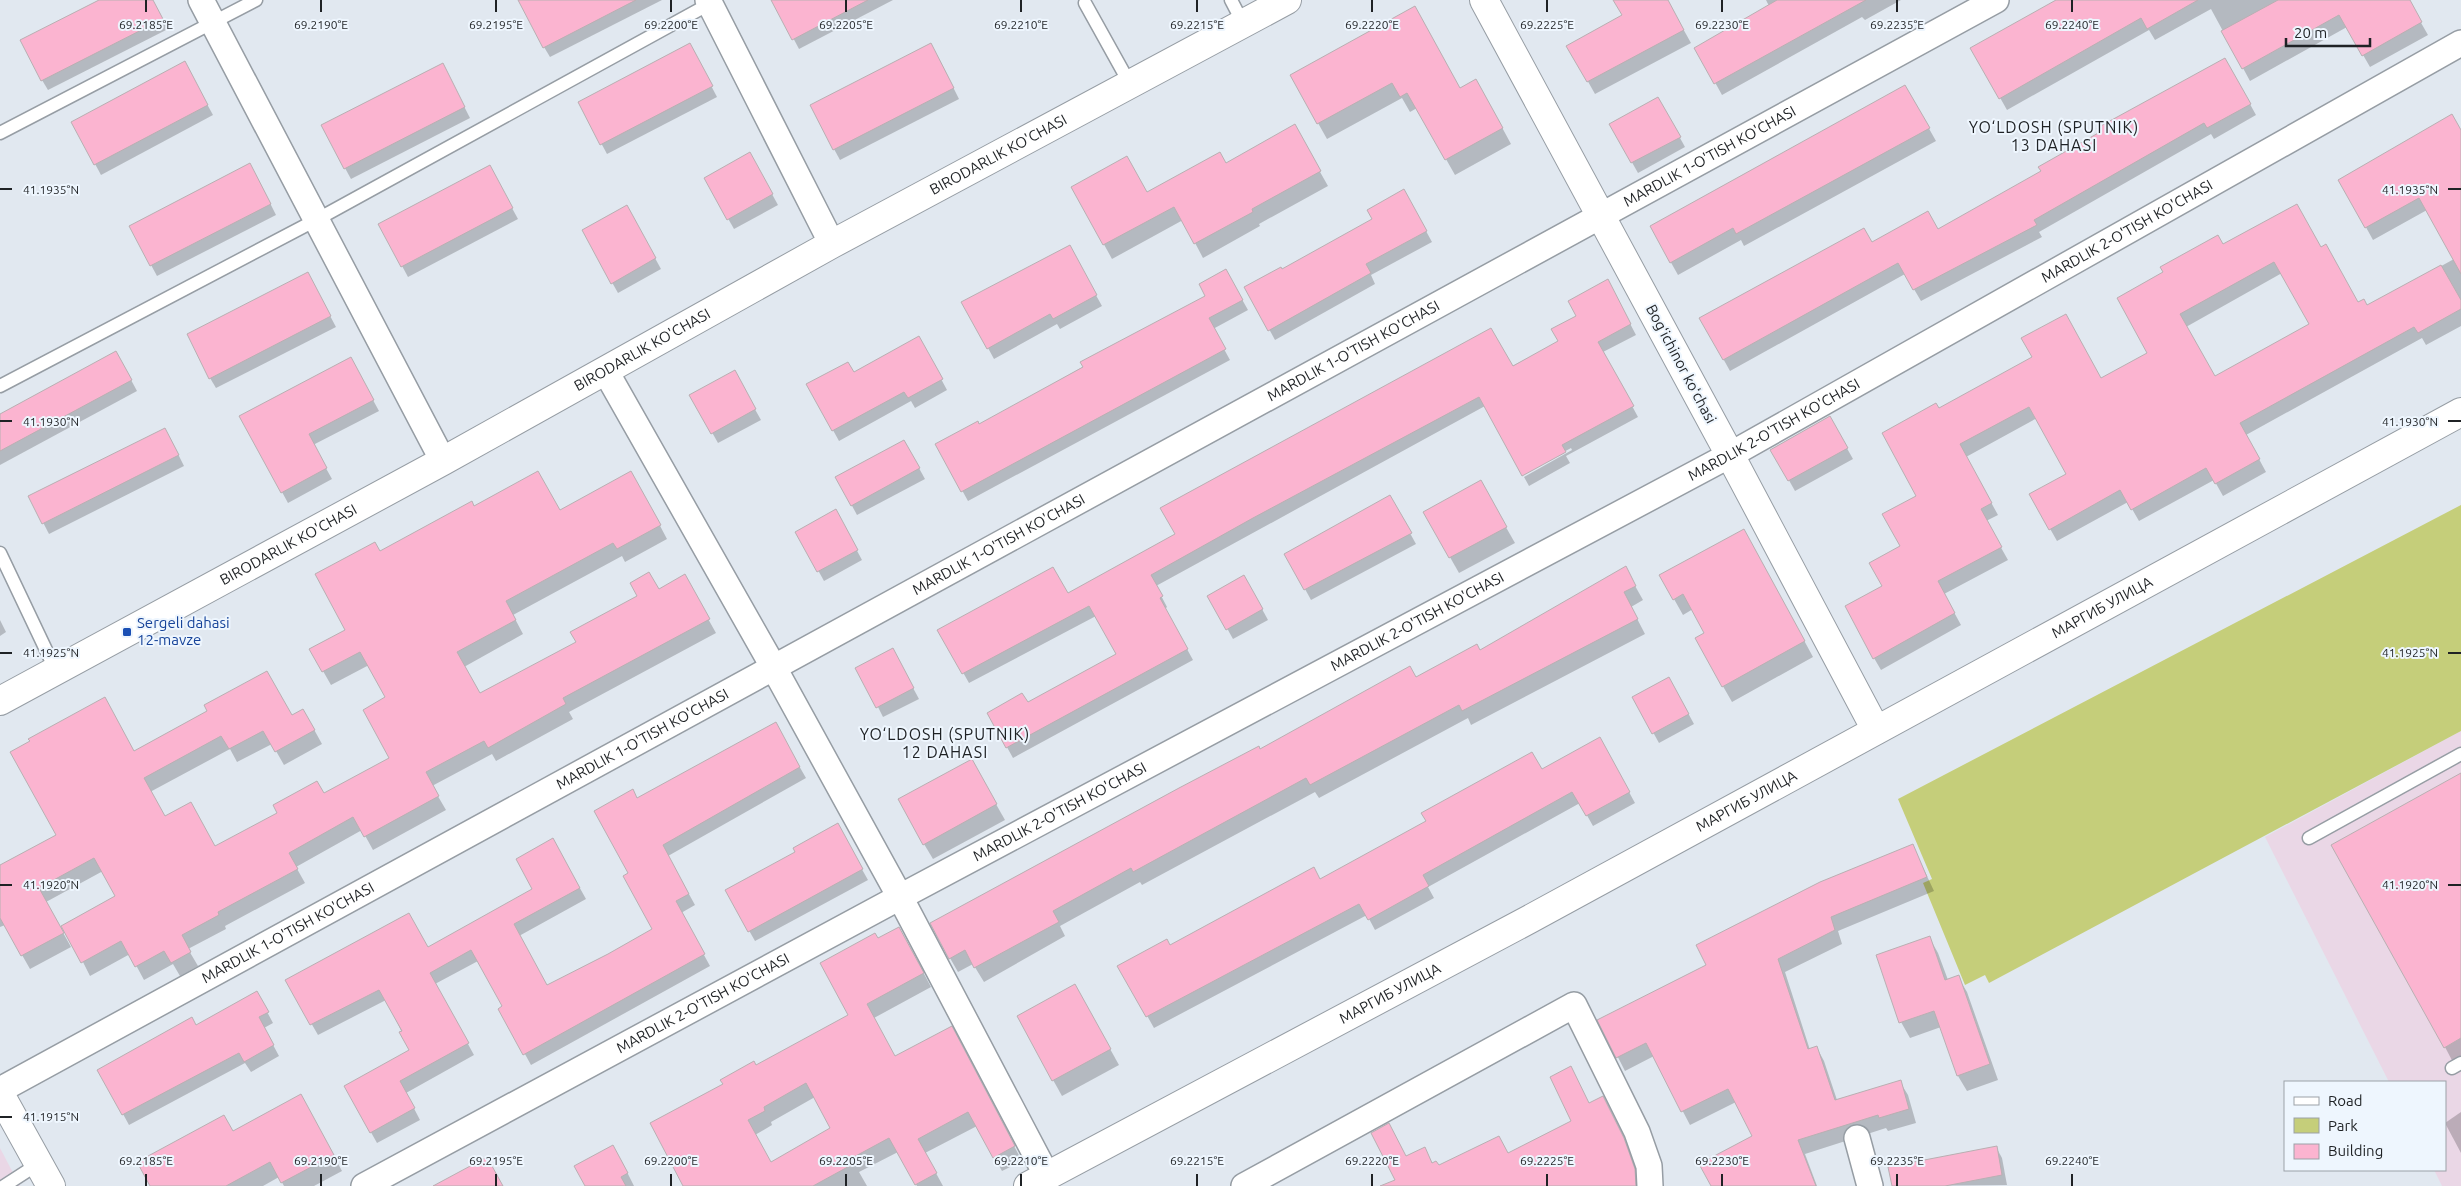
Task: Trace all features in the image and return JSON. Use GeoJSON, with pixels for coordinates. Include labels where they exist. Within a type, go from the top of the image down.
{"type":"FeatureCollection","features":[{"type":"Feature","properties":{"kind":"street"},"geometry":{"type":"LineString","coordinates":[[200,0],[443,461]]}},
{"type":"Feature","properties":{"kind":"street"},"geometry":{"type":"LineString","coordinates":[[708,0],[832,244]]}},
{"type":"Feature","properties":{"kind":"street","name":"BIRODARLIK KO'CHASI"},"geometry":{"type":"LineString","coordinates":[[0,701],[443,461],[832,244],[1130,84],[1237,12],[1287,0]]}},
{"type":"Feature","properties":{"kind":"street","name":"Bogʻichinor koʻchasi"},"geometry":{"type":"LineString","coordinates":[[1484,0],[1876,730]]}},
{"type":"Feature","properties":{"kind":"street","name":"MARDLIK 1-O'TISH KO'CHASI"},"geometry":{"type":"LineString","coordinates":[[0,1092],[1996,0]]}},
{"type":"Feature","properties":{"kind":"street","name":"MARDLIK 2-O'TISH KO'CHASI"},"geometry":{"type":"LineString","coordinates":[[364,1186],[900,897],[1730,455],[2461,43]]}},
{"type":"Feature","properties":{"kind":"street"},"geometry":{"type":"LineString","coordinates":[[605,370],[774,668],[900,897],[1037,1181]]}},
{"type":"Feature","properties":{"kind":"street","name":"МАРГИБ УЛИЦА"},"geometry":{"type":"LineString","coordinates":[[1037,1181],[1522,924],[2461,412]]}},
{"type":"Feature","properties":{"kind":"street"},"geometry":{"type":"LineString","coordinates":[[1244,1186],[1574,1005],[1637,1132],[1649,1166],[1650,1186]]}},
{"type":"Feature","properties":{"kind":"street"},"geometry":{"type":"LineString","coordinates":[[0,1092],[44,1175]]}},
{"type":"Feature","properties":{"kind":"street"},"geometry":{"type":"LineString","coordinates":[[1857,1138],[1870,1186]]}},
{"type":"Feature","properties":{"kind":"lane"},"geometry":{"type":"LineString","coordinates":[[0,133],[256,0]]}},
{"type":"Feature","properties":{"kind":"lane"},"geometry":{"type":"LineString","coordinates":[[0,386],[316,220],[717,0]]}},
{"type":"Feature","properties":{"kind":"lane"},"geometry":{"type":"LineString","coordinates":[[1085,3],[1130,84]]}},
{"type":"Feature","properties":{"kind":"lane"},"geometry":{"type":"LineString","coordinates":[[0,554],[56,671]]}},
{"type":"Feature","properties":{"kind":"lane"},"geometry":{"type":"LineString","coordinates":[[2309,838],[2461,754]]}},
{"type":"Feature","properties":{"kind":"lane"},"geometry":{"type":"LineString","coordinates":[[4,1186],[44,1175]]}},
{"type":"Feature","properties":{"kind":"shaded area"},"geometry":{"type":"Polygon","coordinates":[[[2461,731],[2461,1186],[2442,1186],[2434,1171],[2446,1171],[2446,1081],[2388,1081],[2265,837],[2461,731]]]}},
{"type":"Feature","properties":{"kind":"shaded area"},"geometry":{"type":"Polygon","coordinates":[[[0,1148],[20,1186],[0,1186],[0,1148]]]}},
{"type":"Feature","properties":{"kind":"green space"},"geometry":{"type":"Polygon","coordinates":[[[2461,505],[2461,731],[1989,983],[1985,975],[1965,985],[1923,883],[1932,879],[1898,799],[2461,505]]]}},
{"type":"Feature","properties":{"kind":"building"},"geometry":{"type":"Polygon","coordinates":[[[99,0],[153,0],[163,19],[41,81],[20,40],[99,0]]]}},
{"type":"Feature","properties":{"kind":"building"},"geometry":{"type":"Polygon","coordinates":[[[518,0],[636,0],[543,48],[518,0]]]}},
{"type":"Feature","properties":{"kind":"building"},"geometry":{"type":"Polygon","coordinates":[[[771,0],[868,0],[792,40],[771,0]]]}},
{"type":"Feature","properties":{"kind":"building"},"geometry":{"type":"Polygon","coordinates":[[[1613,0],[1668,0],[1684,30],[1587,82],[1566,46],[1622,15],[1613,0]]]}},
{"type":"Feature","properties":{"kind":"building"},"geometry":{"type":"Polygon","coordinates":[[[1777,0],[1866,0],[1714,84],[1694,48],[1777,0]]]}},
{"type":"Feature","properties":{"kind":"building"},"geometry":{"type":"Polygon","coordinates":[[[2056,0],[2198,0],[2147,29],[2141,18],[1999,99],[1970,48],[2056,0]]]}},
{"type":"Feature","properties":{"kind":"building"},"geometry":{"type":"Polygon","coordinates":[[[2278,0],[2410,0],[2422,22],[2362,56],[2339,15],[2242,69],[2221,31],[2278,0]]]}},
{"type":"Feature","properties":{"kind":"building"},"geometry":{"type":"Polygon","coordinates":[[[1415,6],[1460,88],[1476,79],[1503,128],[1445,160],[1407,93],[1400,97],[1392,83],[1317,124],[1290,75],[1415,6]]]}},
{"type":"Feature","properties":{"kind":"building"},"geometry":{"type":"Polygon","coordinates":[[[690,43],[713,86],[600,145],[578,102],[690,43]]]}},
{"type":"Feature","properties":{"kind":"building"},"geometry":{"type":"Polygon","coordinates":[[[931,43],[954,88],[833,150],[810,105],[931,43]]]}},
{"type":"Feature","properties":{"kind":"building"},"geometry":{"type":"Polygon","coordinates":[[[2225,58],[2251,104],[2207,128],[2204,123],[2034,220],[2037,225],[1913,290],[1898,263],[1723,360],[1699,318],[1864,228],[1872,242],[1928,211],[1938,229],[2041,171],[2038,167],[2100,132],[2097,128],[2225,58]]]}},
{"type":"Feature","properties":{"kind":"building"},"geometry":{"type":"Polygon","coordinates":[[[185,61],[208,105],[94,165],[71,122],[185,61]]]}},
{"type":"Feature","properties":{"kind":"building"},"geometry":{"type":"Polygon","coordinates":[[[443,63],[465,107],[344,169],[321,125],[443,63]]]}},
{"type":"Feature","properties":{"kind":"building"},"geometry":{"type":"Polygon","coordinates":[[[1905,85],[1930,128],[1736,234],[1733,228],[1670,263],[1650,226],[1905,85]]]}},
{"type":"Feature","properties":{"kind":"building"},"geometry":{"type":"Polygon","coordinates":[[[1658,97],[1681,137],[1631,163],[1609,124],[1658,97]]]}},
{"type":"Feature","properties":{"kind":"building"},"geometry":{"type":"Polygon","coordinates":[[[2452,114],[2461,130],[2461,274],[2419,198],[2365,228],[2338,180],[2452,114]]]}},
{"type":"Feature","properties":{"kind":"building"},"geometry":{"type":"Polygon","coordinates":[[[1295,124],[1321,171],[1252,209],[1253,212],[1194,244],[1174,207],[1103,245],[1071,187],[1127,156],[1147,192],[1220,152],[1226,163],[1295,124]]]}},
{"type":"Feature","properties":{"kind":"building"},"geometry":{"type":"Polygon","coordinates":[[[750,152],[773,194],[727,220],[704,178],[750,152]]]}},
{"type":"Feature","properties":{"kind":"building"},"geometry":{"type":"Polygon","coordinates":[[[250,163],[271,204],[150,266],[129,226],[250,163]]]}},
{"type":"Feature","properties":{"kind":"building"},"geometry":{"type":"Polygon","coordinates":[[[490,165],[513,208],[401,267],[378,224],[490,165]]]}},
{"type":"Feature","properties":{"kind":"building"},"geometry":{"type":"Polygon","coordinates":[[[1404,189],[1427,231],[1366,264],[1371,273],[1268,331],[1244,287],[1281,267],[1282,269],[1372,219],[1367,210],[1404,189]]]}},
{"type":"Feature","properties":{"kind":"building"},"geometry":{"type":"Polygon","coordinates":[[[2297,204],[2321,247],[2326,244],[2358,302],[2364,299],[2367,305],[2441,265],[2461,300],[2461,309],[2418,333],[2414,327],[2240,423],[2260,459],[2215,484],[2206,468],[2131,510],[2120,490],[2049,530],[2029,494],[2066,474],[2029,407],[1960,444],[1992,503],[1981,509],[2002,547],[1938,581],[1955,613],[1873,659],[1845,606],[1882,586],[1869,563],[1900,546],[1882,514],[1916,496],[1882,433],[1936,403],[1939,408],[2032,357],[2021,338],[2066,314],[2101,378],[2147,353],[2117,298],[2163,272],[2160,267],[2218,235],[2223,244],[2297,204]],[[2274,262],[2180,314],[2215,376],[2309,324],[2274,262]]]}},
{"type":"Feature","properties":{"kind":"building"},"geometry":{"type":"Polygon","coordinates":[[[627,205],[656,258],[611,284],[582,230],[627,205]]]}},
{"type":"Feature","properties":{"kind":"building"},"geometry":{"type":"Polygon","coordinates":[[[1070,245],[1097,295],[1053,319],[1050,314],[987,349],[961,302],[1070,245]]]}},
{"type":"Feature","properties":{"kind":"building"},"geometry":{"type":"Polygon","coordinates":[[[1226,269],[1243,300],[1209,318],[1226,349],[961,492],[935,444],[978,421],[979,424],[1083,367],[1080,362],[1205,296],[1199,284],[1226,269]]]}},
{"type":"Feature","properties":{"kind":"building"},"geometry":{"type":"Polygon","coordinates":[[[308,272],[331,316],[209,379],[187,334],[308,272]]]}},
{"type":"Feature","properties":{"kind":"building"},"geometry":{"type":"Polygon","coordinates":[[[1608,279],[1631,324],[1598,342],[1634,406],[1562,445],[1566,452],[1522,476],[1479,397],[1253,518],[1151,575],[1163,596],[1160,598],[1188,649],[1006,748],[987,713],[1022,693],[1028,702],[1116,654],[1089,606],[962,674],[937,630],[1053,567],[1068,593],[1175,534],[1160,508],[1491,328],[1513,366],[1558,341],[1551,329],[1576,316],[1568,301],[1608,279]]]}},
{"type":"Feature","properties":{"kind":"building"},"geometry":{"type":"Polygon","coordinates":[[[919,336],[943,379],[908,398],[904,392],[832,431],[806,384],[848,362],[854,372],[919,336]]]}},
{"type":"Feature","properties":{"kind":"building"},"geometry":{"type":"Polygon","coordinates":[[[116,351],[132,380],[0,451],[0,414],[116,351]]]}},
{"type":"Feature","properties":{"kind":"building"},"geometry":{"type":"Polygon","coordinates":[[[351,357],[374,400],[309,434],[327,468],[281,493],[239,416],[351,357]]]}},
{"type":"Feature","properties":{"kind":"building"},"geometry":{"type":"Polygon","coordinates":[[[735,370],[756,409],[711,434],[689,395],[735,370]]]}},
{"type":"Feature","properties":{"kind":"building"},"geometry":{"type":"Polygon","coordinates":[[[1830,416],[1848,448],[1788,481],[1770,450],[1830,416]]]}},
{"type":"Feature","properties":{"kind":"building"},"geometry":{"type":"Polygon","coordinates":[[[165,428],[179,455],[42,524],[28,496],[165,428]]]}},
{"type":"Feature","properties":{"kind":"building"},"geometry":{"type":"Polygon","coordinates":[[[904,440],[920,468],[851,506],[835,477],[904,440]]]}},
{"type":"Feature","properties":{"kind":"building"},"geometry":{"type":"Polygon","coordinates":[[[538,471],[560,510],[631,471],[661,525],[617,549],[613,543],[506,601],[516,620],[457,652],[480,693],[576,642],[570,632],[637,596],[630,583],[649,572],[659,589],[685,574],[710,619],[563,698],[566,704],[488,748],[484,741],[426,772],[439,796],[364,837],[353,817],[289,853],[298,869],[218,912],[219,915],[182,935],[191,952],[171,963],[164,951],[135,967],[121,941],[81,963],[61,926],[115,896],[94,858],[39,888],[64,933],[21,956],[0,918],[0,865],[56,835],[10,752],[30,741],[28,739],[105,697],[134,751],[207,711],[204,705],[267,671],[292,715],[303,709],[315,730],[275,752],[263,731],[229,749],[221,736],[144,778],[165,816],[191,802],[215,846],[277,813],[273,805],[317,781],[324,793],[389,758],[363,710],[385,697],[360,652],[322,672],[309,649],[345,630],[315,574],[375,542],[380,551],[472,501],[474,506],[538,471]]]}},
{"type":"Feature","properties":{"kind":"building"},"geometry":{"type":"Polygon","coordinates":[[[1481,480],[1507,527],[1449,558],[1423,512],[1481,480]]]}},
{"type":"Feature","properties":{"kind":"building"},"geometry":{"type":"Polygon","coordinates":[[[1390,495],[1412,533],[1304,590],[1284,554],[1390,495]]]}},
{"type":"Feature","properties":{"kind":"building"},"geometry":{"type":"Polygon","coordinates":[[[836,509],[858,550],[817,572],[795,532],[836,509]]]}},
{"type":"Feature","properties":{"kind":"building"},"geometry":{"type":"Polygon","coordinates":[[[1744,529],[1805,641],[1722,687],[1695,638],[1704,633],[1683,594],[1673,600],[1659,575],[1744,529]]]}},
{"type":"Feature","properties":{"kind":"building"},"geometry":{"type":"Polygon","coordinates":[[[1626,566],[1636,586],[1624,592],[1638,619],[1462,711],[1459,705],[1310,785],[1306,778],[1133,872],[1131,868],[1053,911],[1059,922],[974,968],[965,950],[949,959],[930,923],[1179,788],[1259,746],[1260,749],[1410,666],[1416,677],[1477,644],[1480,650],[1626,566]]]}},
{"type":"Feature","properties":{"kind":"building"},"geometry":{"type":"Polygon","coordinates":[[[1244,575],[1263,609],[1226,630],[1207,596],[1244,575]]]}},
{"type":"Feature","properties":{"kind":"building"},"geometry":{"type":"Polygon","coordinates":[[[893,648],[914,688],[876,708],[855,668],[893,648]]]}},
{"type":"Feature","properties":{"kind":"building"},"geometry":{"type":"Polygon","coordinates":[[[1669,677],[1689,714],[1652,734],[1632,697],[1669,677]]]}},
{"type":"Feature","properties":{"kind":"building"},"geometry":{"type":"Polygon","coordinates":[[[776,722],[800,767],[663,845],[689,894],[676,901],[705,954],[523,1055],[498,1009],[502,1006],[471,950],[430,973],[469,1043],[400,1081],[415,1108],[370,1133],[344,1086],[409,1050],[399,1032],[402,1031],[379,990],[310,1025],[285,980],[409,913],[428,947],[532,889],[516,859],[553,838],[580,888],[514,924],[547,985],[608,954],[652,929],[623,876],[628,873],[594,811],[633,789],[637,798],[776,722]]]}},
{"type":"Feature","properties":{"kind":"building"},"geometry":{"type":"Polygon","coordinates":[[[1600,737],[1630,792],[1586,816],[1572,792],[1423,875],[1429,886],[1368,920],[1359,904],[1146,1017],[1117,966],[1167,939],[1170,945],[1314,867],[1320,879],[1426,821],[1421,813],[1532,752],[1542,769],[1600,737]]]}},
{"type":"Feature","properties":{"kind":"building"},"geometry":{"type":"Polygon","coordinates":[[[972,759],[997,804],[923,845],[898,799],[972,759]]]}},
{"type":"Feature","properties":{"kind":"building"},"geometry":{"type":"Polygon","coordinates":[[[2461,773],[2461,1038],[2444,1048],[2331,845],[2461,773]]]}},
{"type":"Feature","properties":{"kind":"building"},"geometry":{"type":"Polygon","coordinates":[[[838,823],[863,869],[748,932],[725,890],[795,852],[793,848],[838,823]]]}},
{"type":"Feature","properties":{"kind":"building"},"geometry":{"type":"Polygon","coordinates":[[[1913,844],[1927,877],[1831,917],[1835,930],[1778,959],[1808,1049],[1817,1046],[1835,1100],[1901,1080],[1909,1109],[1879,1118],[1878,1115],[1798,1140],[1816,1186],[1711,1186],[1699,1164],[1752,1136],[1728,1089],[1681,1112],[1646,1043],[1616,1058],[1597,1020],[1706,965],[1696,945],[1820,882],[1913,844]]]}},
{"type":"Feature","properties":{"kind":"building"},"geometry":{"type":"Polygon","coordinates":[[[899,927],[924,973],[867,1004],[895,1056],[952,1026],[1015,1146],[993,1158],[968,1112],[918,1139],[937,1173],[915,1185],[889,1138],[852,1158],[855,1163],[813,1186],[683,1186],[650,1123],[723,1084],[720,1080],[754,1061],[756,1065],[848,1015],[820,963],[875,933],[878,938],[899,927]],[[806,1083],[764,1107],[765,1111],[748,1120],[771,1162],[830,1128],[806,1083]]]}},
{"type":"Feature","properties":{"kind":"building"},"geometry":{"type":"Polygon","coordinates":[[[1930,936],[1945,980],[1959,975],[1990,1064],[1957,1076],[1934,1011],[1899,1023],[1876,955],[1930,936]]]}},
{"type":"Feature","properties":{"kind":"building"},"geometry":{"type":"Polygon","coordinates":[[[1075,984],[1111,1049],[1052,1081],[1017,1016],[1075,984]]]}},
{"type":"Feature","properties":{"kind":"building"},"geometry":{"type":"Polygon","coordinates":[[[257,991],[269,1012],[259,1017],[274,1045],[244,1062],[239,1053],[122,1115],[97,1070],[192,1017],[196,1025],[257,991]]]}},
{"type":"Feature","properties":{"kind":"building"},"geometry":{"type":"Polygon","coordinates":[[[1571,1066],[1589,1103],[1603,1096],[1624,1138],[1635,1169],[1636,1186],[1380,1186],[1395,1180],[1371,1133],[1389,1123],[1406,1156],[1425,1147],[1432,1163],[1436,1161],[1439,1165],[1499,1136],[1508,1153],[1571,1121],[1550,1077],[1571,1066]]]}},
{"type":"Feature","properties":{"kind":"building"},"geometry":{"type":"Polygon","coordinates":[[[301,1094],[334,1155],[281,1183],[270,1162],[226,1186],[150,1186],[137,1162],[224,1115],[233,1131],[301,1094]]]}},
{"type":"Feature","properties":{"kind":"building"},"geometry":{"type":"Polygon","coordinates":[[[613,1145],[628,1173],[621,1177],[626,1186],[585,1186],[574,1166],[613,1145]]]}},
{"type":"Feature","properties":{"kind":"building"},"geometry":{"type":"Polygon","coordinates":[[[1997,1146],[2002,1175],[1945,1186],[1892,1186],[1888,1167],[1997,1146]]]}},
{"type":"Feature","properties":{"kind":"building"},"geometry":{"type":"Polygon","coordinates":[[[487,1157],[503,1186],[433,1186],[487,1157]]]}},
{"type":"Feature","properties":{"kind":"place","name":"Sergeli dahasi 12-mavze"},"geometry":{"type":"Point","coordinates":[127,632]}},
{"type":"Feature","properties":{"kind":"district","name":"YO‘LDOSH (SPUTNIK) 13 DAHASI"},"geometry":{"type":"Point","coordinates":[2054,136]}},
{"type":"Feature","properties":{"kind":"district","name":"YO‘LDOSH (SPUTNIK) 12 DAHASI"},"geometry":{"type":"Point","coordinates":[945,743]}}]}
